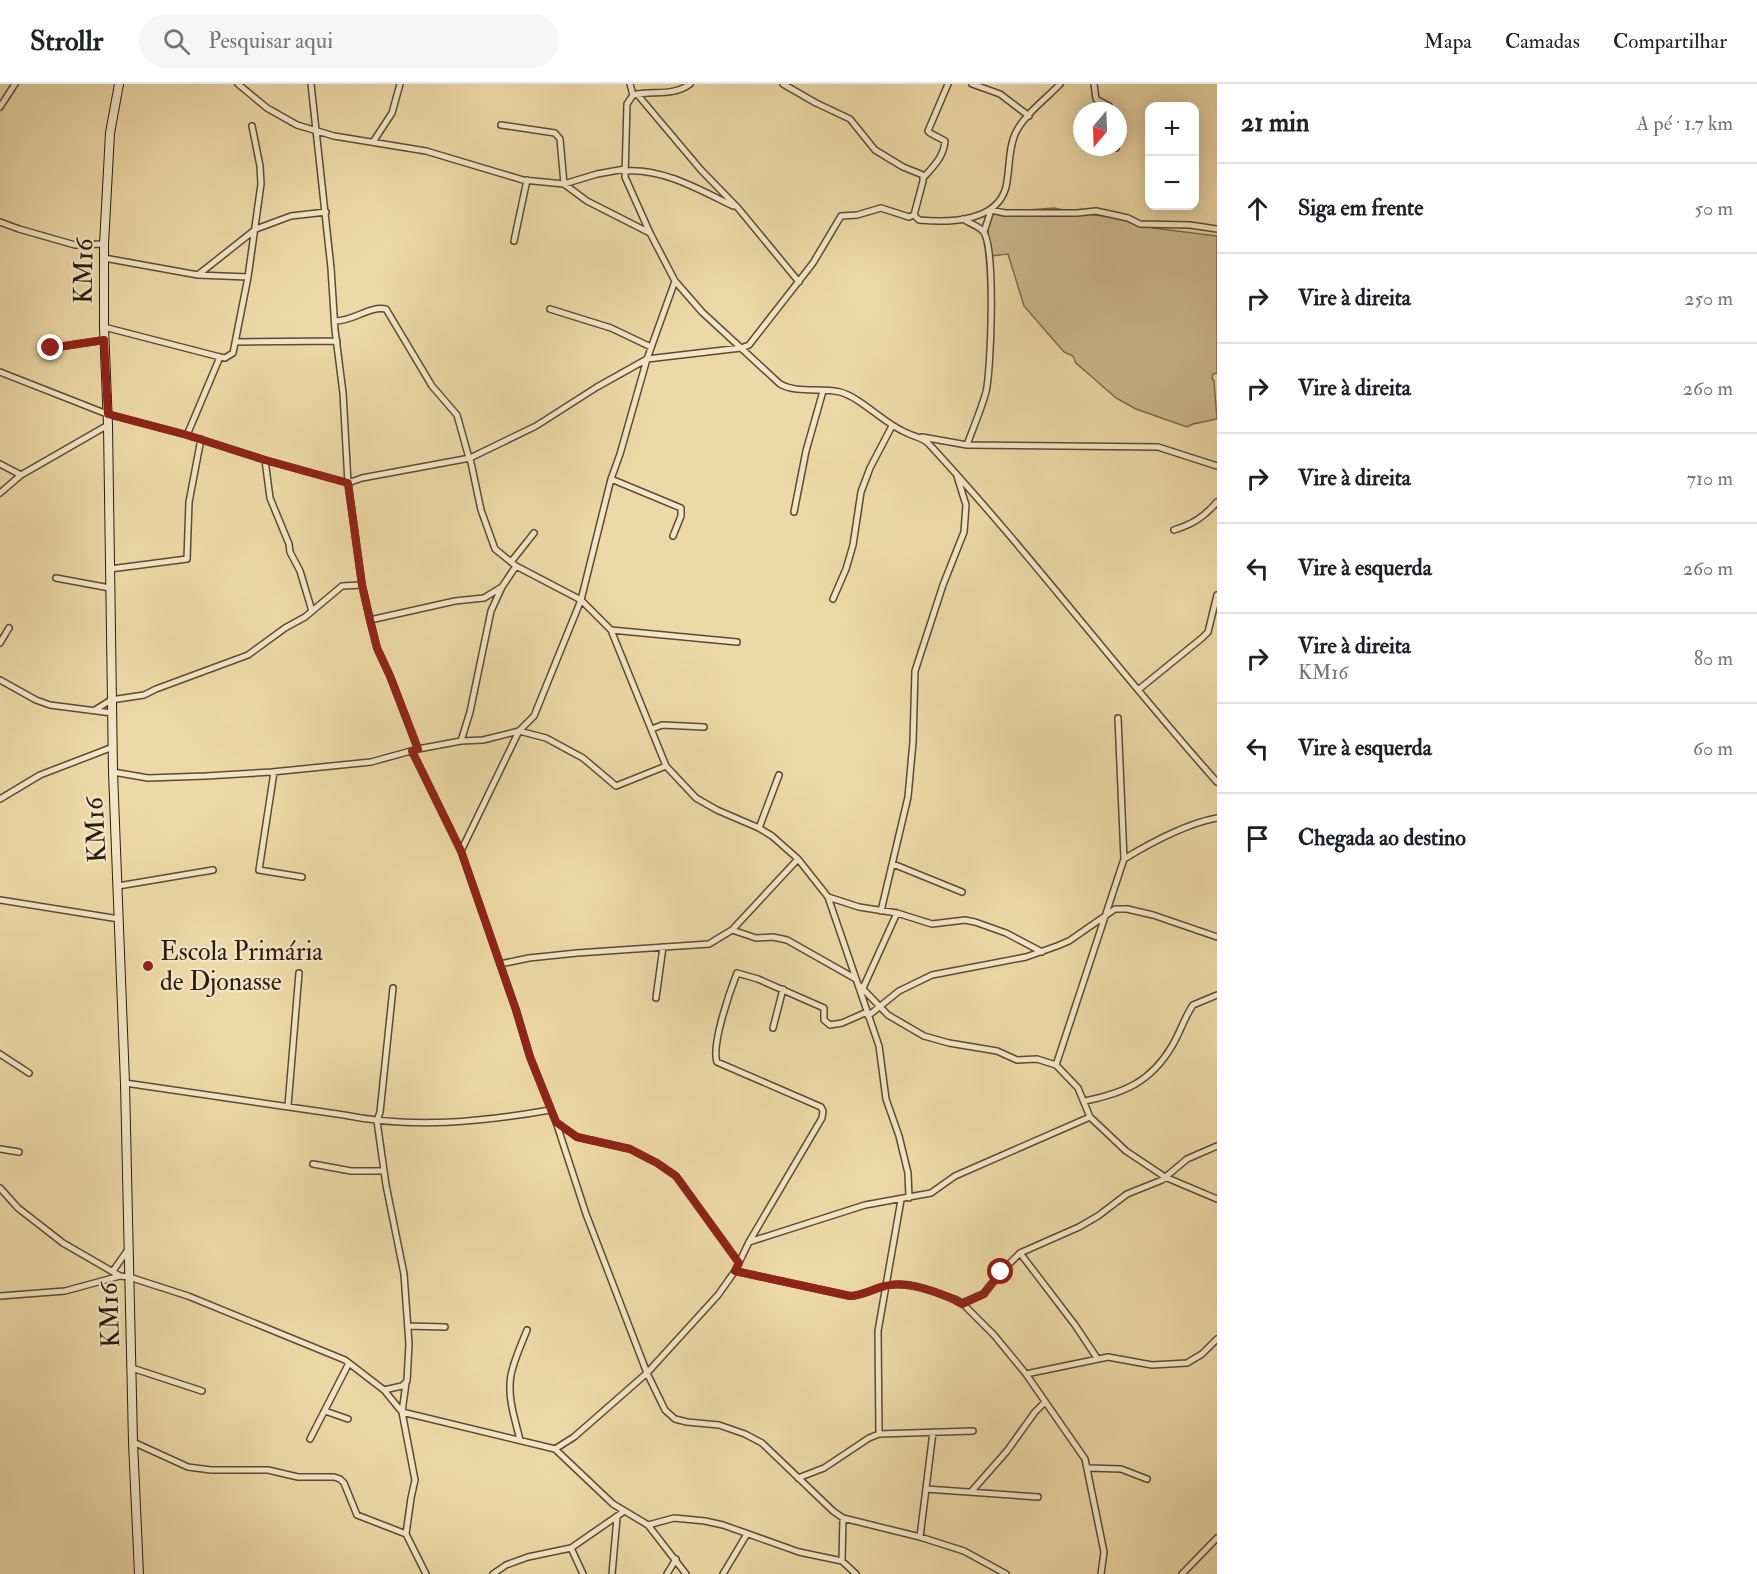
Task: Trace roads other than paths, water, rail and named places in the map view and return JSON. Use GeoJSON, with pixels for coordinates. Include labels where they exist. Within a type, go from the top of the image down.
{"type":"FeatureCollection","features":[{"type":"Feature","properties":{"kind":"street"},"geometry":{"type":"LineString","coordinates":[[0,107],[15,84]]}},
{"type":"Feature","properties":{"kind":"street","name":"KM16"},"geometry":{"type":"LineString","coordinates":[[119,84],[110,133],[104,244],[104,340],[108,414],[113,772],[125,1083],[127,1251],[124,1277],[132,1368],[139,1574]]}},
{"type":"Feature","properties":{"kind":"street"},"geometry":{"type":"LineString","coordinates":[[238,84],[280,116],[334,136],[426,151],[499,174],[564,184],[597,174],[640,169],[656,172],[738,207]]}},
{"type":"Feature","properties":{"kind":"street"},"geometry":{"type":"LineString","coordinates":[[311,84],[326,212],[348,483],[362,585],[377,648],[390,676],[415,750],[461,851],[530,1057],[556,1122],[586,1214],[647,1373],[665,1410],[675,1419],[718,1425],[745,1434],[762,1443],[843,1518],[920,1537],[964,1551],[1006,1574]]}},
{"type":"Feature","properties":{"kind":"street"},"geometry":{"type":"LineString","coordinates":[[373,142],[392,113],[400,84]]}},
{"type":"Feature","properties":{"kind":"street"},"geometry":{"type":"LineString","coordinates":[[630,84],[635,95],[701,170],[738,207],[799,282]]}},
{"type":"Feature","properties":{"kind":"street"},"geometry":{"type":"LineString","coordinates":[[690,84],[676,92],[635,95],[627,104],[625,177],[632,196],[675,282],[702,312],[785,387],[840,392],[892,426],[920,437],[968,445],[1151,447],[1217,466]]}},
{"type":"Feature","properties":{"kind":"street"},"geometry":{"type":"LineString","coordinates":[[783,84],[849,119],[875,150],[924,177]]}},
{"type":"Feature","properties":{"kind":"street"},"geometry":{"type":"LineString","coordinates":[[914,215],[924,177],[936,164],[945,146],[945,141],[928,130],[948,84]]}},
{"type":"Feature","properties":{"kind":"street"},"geometry":{"type":"LineString","coordinates":[[972,84],[1000,94],[1029,116]]}},
{"type":"Feature","properties":{"kind":"street"},"geometry":{"type":"LineString","coordinates":[[968,445],[986,392],[988,376],[991,290],[988,243],[984,232],[991,210],[1002,198],[1015,134],[1060,84]]}},
{"type":"Feature","properties":{"kind":"street"},"geometry":{"type":"LineString","coordinates":[[1094,84],[1096,99],[1101,102]]}},
{"type":"Feature","properties":{"kind":"street"},"geometry":{"type":"LineString","coordinates":[[501,125],[555,133],[560,139],[564,184],[587,201],[650,233]]}},
{"type":"Feature","properties":{"kind":"street"},"geometry":{"type":"LineString","coordinates":[[104,327],[220,357],[225,358],[233,353],[256,229],[261,184],[261,166],[252,126]]}},
{"type":"Feature","properties":{"kind":"street"},"geometry":{"type":"LineString","coordinates":[[514,241],[527,180]]}},
{"type":"Feature","properties":{"kind":"street"},"geometry":{"type":"LineString","coordinates":[[0,372],[108,414],[348,483],[362,478],[469,458],[536,426],[597,387],[647,359],[741,348],[749,345],[799,282],[842,216],[856,215],[881,208],[909,217],[914,215]]}},
{"type":"Feature","properties":{"kind":"street"},"geometry":{"type":"LineString","coordinates":[[914,215],[919,220],[929,221],[963,219],[991,210],[1005,213],[1096,211],[1128,218],[1140,224],[1190,225],[1217,229]]}},
{"type":"Feature","properties":{"kind":"street"},"geometry":{"type":"LineString","coordinates":[[198,275],[256,229],[291,216],[326,212]]}},
{"type":"Feature","properties":{"kind":"street"},"geometry":{"type":"LineString","coordinates":[[963,219],[984,232]]}},
{"type":"Feature","properties":{"kind":"street"},"geometry":{"type":"LineString","coordinates":[[0,222],[75,245],[104,244]]}},
{"type":"Feature","properties":{"kind":"street"},"geometry":{"type":"LineString","coordinates":[[104,258],[198,275],[248,277]]}},
{"type":"Feature","properties":{"kind":"street"},"geometry":{"type":"LineString","coordinates":[[461,851],[519,730],[534,716],[581,600],[611,479],[647,359],[675,282]]}},
{"type":"Feature","properties":{"kind":"street"},"geometry":{"type":"LineString","coordinates":[[647,359],[675,282]]}},
{"type":"Feature","properties":{"kind":"street"},"geometry":{"type":"LineString","coordinates":[[335,321],[354,318],[371,309],[386,309],[432,386],[457,415],[481,510],[492,543],[500,554],[513,564],[581,600],[611,630],[666,765],[696,798],[772,836],[798,859],[828,897],[879,1046],[886,1099],[908,1173],[909,1198]]}},
{"type":"Feature","properties":{"kind":"street"},"geometry":{"type":"LineString","coordinates":[[550,309],[611,328],[651,347]]}},
{"type":"Feature","properties":{"kind":"street"},"geometry":{"type":"LineString","coordinates":[[42,345],[51,348],[104,340]]}},
{"type":"Feature","properties":{"kind":"street"},"geometry":{"type":"LineString","coordinates":[[236,342],[337,341]]}},
{"type":"Feature","properties":{"kind":"street"},"geometry":{"type":"LineString","coordinates":[[187,435],[220,357]]}},
{"type":"Feature","properties":{"kind":"street"},"geometry":{"type":"LineString","coordinates":[[794,512],[806,451],[824,391]]}},
{"type":"Feature","properties":{"kind":"street"},"geometry":{"type":"LineString","coordinates":[[0,493],[21,475],[108,425]]}},
{"type":"Feature","properties":{"kind":"street"},"geometry":{"type":"LineString","coordinates":[[833,599],[853,545],[861,492],[870,468],[892,426]]}},
{"type":"Feature","properties":{"kind":"street"},"geometry":{"type":"LineString","coordinates":[[920,437],[957,475],[1036,566],[1166,725],[1217,782]]}},
{"type":"Feature","properties":{"kind":"street"},"geometry":{"type":"LineString","coordinates":[[110,569],[187,559],[189,502],[201,439]]}},
{"type":"Feature","properties":{"kind":"street"},"geometry":{"type":"LineString","coordinates":[[265,460],[270,498],[289,544],[290,552],[300,571],[312,610]]}},
{"type":"Feature","properties":{"kind":"street"},"geometry":{"type":"LineString","coordinates":[[0,464],[21,475]]}},
{"type":"Feature","properties":{"kind":"street"},"geometry":{"type":"LineString","coordinates":[[881,911],[908,797],[913,742],[915,671],[943,585],[964,532],[966,506],[957,475]]}},
{"type":"Feature","properties":{"kind":"street"},"geometry":{"type":"LineString","coordinates":[[611,479],[681,508],[681,516],[673,536]]}},
{"type":"Feature","properties":{"kind":"street"},"geometry":{"type":"LineString","coordinates":[[1174,530],[1194,524],[1217,502]]}},
{"type":"Feature","properties":{"kind":"street"},"geometry":{"type":"LineString","coordinates":[[461,741],[470,712],[491,611],[513,564],[534,533]]}},
{"type":"Feature","properties":{"kind":"street"},"geometry":{"type":"LineString","coordinates":[[56,578],[110,588]]}},
{"type":"Feature","properties":{"kind":"street"},"geometry":{"type":"LineString","coordinates":[[95,710],[111,700],[144,695],[248,655],[342,586],[362,585]]}},
{"type":"Feature","properties":{"kind":"street"},"geometry":{"type":"LineString","coordinates":[[370,620],[484,598],[502,586]]}},
{"type":"Feature","properties":{"kind":"street"},"geometry":{"type":"LineString","coordinates":[[1138,690],[1208,632],[1217,595]]}},
{"type":"Feature","properties":{"kind":"street"},"geometry":{"type":"LineString","coordinates":[[0,643],[9,628]]}},
{"type":"Feature","properties":{"kind":"street"},"geometry":{"type":"LineString","coordinates":[[611,630],[737,642]]}},
{"type":"Feature","properties":{"kind":"street"},"geometry":{"type":"LineString","coordinates":[[0,680],[50,705],[112,713]]}},
{"type":"Feature","properties":{"kind":"street"},"geometry":{"type":"LineString","coordinates":[[1056,1065],[1124,859],[1118,718]]}},
{"type":"Feature","properties":{"kind":"street"},"geometry":{"type":"LineString","coordinates":[[651,729],[662,725],[704,727]]}},
{"type":"Feature","properties":{"kind":"street"},"geometry":{"type":"LineString","coordinates":[[113,772],[148,778],[274,772],[371,762],[415,750],[461,741],[483,740],[519,730],[546,738],[574,752],[616,786],[666,765]]}},
{"type":"Feature","properties":{"kind":"street"},"geometry":{"type":"LineString","coordinates":[[0,799],[40,775],[113,747]]}},
{"type":"Feature","properties":{"kind":"street"},"geometry":{"type":"LineString","coordinates":[[274,772],[259,870],[302,877]]}},
{"type":"Feature","properties":{"kind":"street"},"geometry":{"type":"LineString","coordinates":[[759,828],[779,774]]}},
{"type":"Feature","properties":{"kind":"street"},"geometry":{"type":"LineString","coordinates":[[1124,859],[1164,837],[1217,818]]}},
{"type":"Feature","properties":{"kind":"street"},"geometry":{"type":"LineString","coordinates":[[500,964],[529,958],[709,944],[732,930],[798,859]]}},
{"type":"Feature","properties":{"kind":"street"},"geometry":{"type":"LineString","coordinates":[[893,864],[962,892]]}},
{"type":"Feature","properties":{"kind":"street"},"geometry":{"type":"LineString","coordinates":[[118,886],[213,870]]}},
{"type":"Feature","properties":{"kind":"street"},"geometry":{"type":"LineString","coordinates":[[828,897],[859,907],[897,913],[932,924],[965,920],[975,922],[1006,933],[1041,952]]}},
{"type":"Feature","properties":{"kind":"street"},"geometry":{"type":"LineString","coordinates":[[0,900],[119,919]]}},
{"type":"Feature","properties":{"kind":"street"},"geometry":{"type":"LineString","coordinates":[[555,1449],[574,1437],[647,1373],[718,1295],[735,1271],[749,1242],[822,1118],[821,1107],[720,1064],[715,1059],[727,1002],[737,973],[783,989],[824,1008],[824,1020],[830,1025],[867,1014],[899,991],[932,975],[1041,952],[1069,941],[1115,909],[1127,909],[1183,924],[1217,937]]}},
{"type":"Feature","properties":{"kind":"street"},"geometry":{"type":"LineString","coordinates":[[863,988],[897,913]]}},
{"type":"Feature","properties":{"kind":"street"},"geometry":{"type":"LineString","coordinates":[[732,930],[756,938],[773,937],[787,940],[857,981],[879,1007],[907,1028],[934,1040],[997,1051],[1017,1060],[1037,1059],[1056,1065],[1074,1083],[1085,1101],[1090,1117],[1126,1151],[1165,1178],[1217,1199]]}},
{"type":"Feature","properties":{"kind":"street"},"geometry":{"type":"LineString","coordinates":[[656,998],[663,947]]}},
{"type":"Feature","properties":{"kind":"street"},"geometry":{"type":"LineString","coordinates":[[288,1106],[299,973]]}},
{"type":"Feature","properties":{"kind":"street"},"geometry":{"type":"LineString","coordinates":[[393,988],[380,1112],[377,1121],[404,1274],[408,1326],[407,1381],[402,1412],[415,1480],[406,1534],[426,1574]]}},
{"type":"Feature","properties":{"kind":"street"},"geometry":{"type":"LineString","coordinates":[[773,1028],[783,989]]}},
{"type":"Feature","properties":{"kind":"street"},"geometry":{"type":"LineString","coordinates":[[1085,1101],[1127,1090],[1160,1065],[1193,1005],[1217,995]]}},
{"type":"Feature","properties":{"kind":"street"},"geometry":{"type":"LineString","coordinates":[[0,1054],[29,1073]]}},
{"type":"Feature","properties":{"kind":"street"},"geometry":{"type":"LineString","coordinates":[[125,1083],[377,1121],[446,1123],[506,1118],[550,1110]]}},
{"type":"Feature","properties":{"kind":"street"},"geometry":{"type":"LineString","coordinates":[[749,1242],[865,1205],[931,1193],[955,1176],[1090,1117]]}},
{"type":"Feature","properties":{"kind":"street"},"geometry":{"type":"LineString","coordinates":[[556,1122],[577,1137],[630,1149],[676,1176],[739,1263]]}},
{"type":"Feature","properties":{"kind":"street"},"geometry":{"type":"LineString","coordinates":[[962,1304],[984,1294],[1020,1253],[1079,1227],[1127,1194],[1165,1178],[1181,1162],[1217,1146]]}},
{"type":"Feature","properties":{"kind":"street"},"geometry":{"type":"LineString","coordinates":[[0,1149],[19,1152]]}},
{"type":"Feature","properties":{"kind":"street"},"geometry":{"type":"LineString","coordinates":[[313,1164],[351,1171],[384,1171]]}},
{"type":"Feature","properties":{"kind":"street"},"geometry":{"type":"LineString","coordinates":[[0,1188],[18,1208],[63,1243],[124,1277],[188,1296],[350,1362],[384,1390],[402,1412],[555,1449],[623,1512],[648,1525],[686,1574]]}},
{"type":"Feature","properties":{"kind":"street"},"geometry":{"type":"LineString","coordinates":[[879,1434],[878,1331],[901,1200]]}},
{"type":"Feature","properties":{"kind":"street"},"geometry":{"type":"LineString","coordinates":[[113,1271],[127,1251]]}},
{"type":"Feature","properties":{"kind":"street"},"geometry":{"type":"LineString","coordinates":[[1020,1253],[1097,1358]]}},
{"type":"Feature","properties":{"kind":"street"},"geometry":{"type":"LineString","coordinates":[[735,1271],[850,1296],[885,1286],[907,1284],[954,1299],[962,1304],[994,1335],[1026,1374],[1059,1423],[1081,1450],[1089,1468],[1104,1552],[1101,1574]]}},
{"type":"Feature","properties":{"kind":"street"},"geometry":{"type":"LineString","coordinates":[[0,1296],[65,1291],[124,1277]]}},
{"type":"Feature","properties":{"kind":"street"},"geometry":{"type":"LineString","coordinates":[[408,1326],[444,1328]]}},
{"type":"Feature","properties":{"kind":"street"},"geometry":{"type":"LineString","coordinates":[[520,1440],[511,1401],[510,1385],[511,1375],[527,1330]]}},
{"type":"Feature","properties":{"kind":"street"},"geometry":{"type":"LineString","coordinates":[[1026,1374],[1108,1357],[1152,1365],[1179,1365],[1194,1360],[1217,1339]]}},
{"type":"Feature","properties":{"kind":"street"},"geometry":{"type":"LineString","coordinates":[[310,1439],[350,1362]]}},
{"type":"Feature","properties":{"kind":"street"},"geometry":{"type":"LineString","coordinates":[[132,1368],[202,1391]]}},
{"type":"Feature","properties":{"kind":"street"},"geometry":{"type":"LineString","coordinates":[[384,1390],[402,1386],[407,1381]]}},
{"type":"Feature","properties":{"kind":"street"},"geometry":{"type":"LineString","coordinates":[[971,1492],[1045,1402]]}},
{"type":"Feature","properties":{"kind":"street"},"geometry":{"type":"LineString","coordinates":[[325,1411],[348,1419]]}},
{"type":"Feature","properties":{"kind":"street"},"geometry":{"type":"LineString","coordinates":[[798,1478],[824,1468],[868,1438],[879,1434],[973,1431]]}},
{"type":"Feature","properties":{"kind":"street"},"geometry":{"type":"LineString","coordinates":[[920,1537],[933,1432]]}},
{"type":"Feature","properties":{"kind":"street"},"geometry":{"type":"LineString","coordinates":[[133,1442],[188,1467],[212,1470],[252,1468],[268,1470],[289,1477],[340,1479],[344,1483],[357,1515],[406,1534]]}},
{"type":"Feature","properties":{"kind":"street"},"geometry":{"type":"LineString","coordinates":[[1089,1468],[1121,1469],[1147,1479]]}},
{"type":"Feature","properties":{"kind":"street"},"geometry":{"type":"LineString","coordinates":[[926,1489],[1038,1497]]}},
{"type":"Feature","properties":{"kind":"street"},"geometry":{"type":"LineString","coordinates":[[493,1574],[506,1565],[528,1557],[571,1548],[623,1512]]}},
{"type":"Feature","properties":{"kind":"street"},"geometry":{"type":"LineString","coordinates":[[612,1574],[617,1518]]}},
{"type":"Feature","properties":{"kind":"street"},"geometry":{"type":"LineString","coordinates":[[648,1525],[674,1518],[705,1521],[799,1552],[842,1561],[853,1573]]}},
{"type":"Feature","properties":{"kind":"street"},"geometry":{"type":"LineString","coordinates":[[842,1561],[843,1518]]}},
{"type":"Feature","properties":{"kind":"street"},"geometry":{"type":"LineString","coordinates":[[723,1574],[747,1534]]}},
{"type":"Feature","properties":{"kind":"street"},"geometry":{"type":"LineString","coordinates":[[1182,1574],[1217,1538]]}},
{"type":"Feature","properties":{"kind":"street"},"geometry":{"type":"LineString","coordinates":[[571,1548],[583,1574]]}},
{"type":"Feature","properties":{"kind":"street"},"geometry":{"type":"LineString","coordinates":[[667,1574],[676,1559]]}},
{"type":"Feature","properties":{"kind":"place","name":"Escola Primária de Djonasse"},"geometry":{"type":"Point","coordinates":[148,966]}}]}
